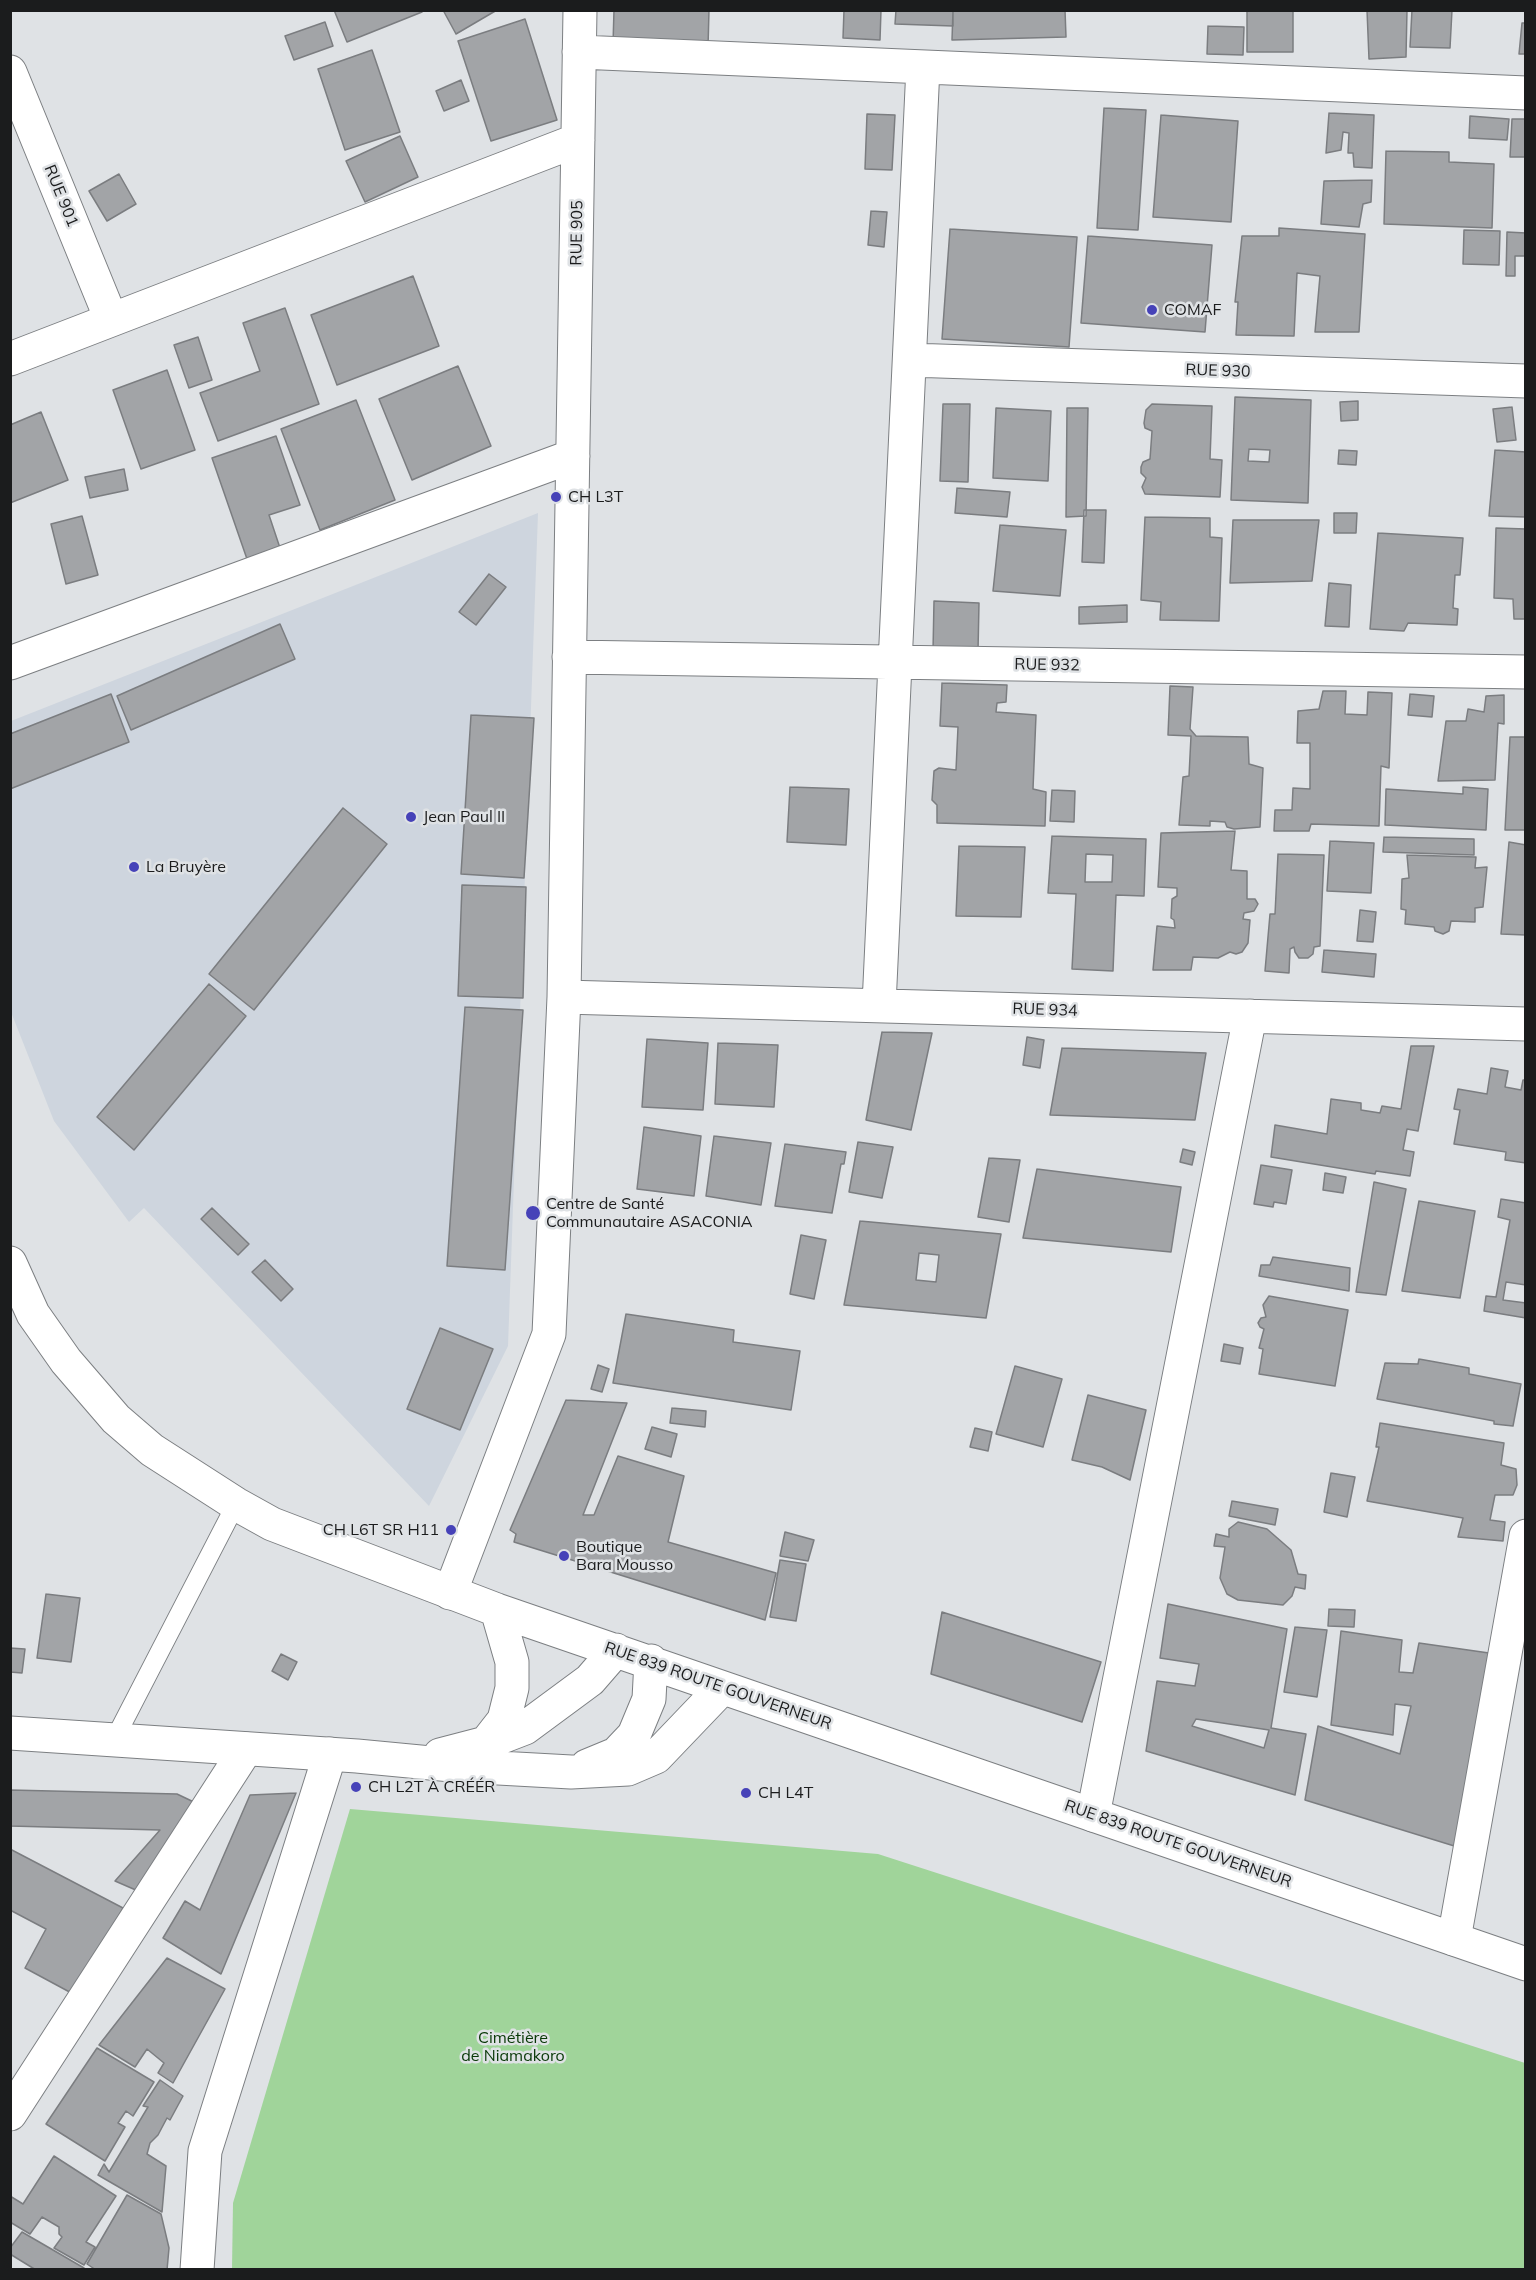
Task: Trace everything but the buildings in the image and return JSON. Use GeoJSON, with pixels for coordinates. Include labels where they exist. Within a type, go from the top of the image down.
{"type":"FeatureCollection","features":[{"type":"Feature","properties":{"kind":"street","name":"RUE 905"},"geometry":{"type":"LineString","coordinates":[[450,1593],[549,1334],[564,996],[580,10]]}},
{"type":"Feature","properties":{"kind":"street"},"geometry":{"type":"LineString","coordinates":[[579,52],[1526,93]]}},
{"type":"Feature","properties":{"kind":"street"},"geometry":{"type":"LineString","coordinates":[[879,1005],[924,67]]}},
{"type":"Feature","properties":{"kind":"street","name":"RUE 901"},"geometry":{"type":"LineString","coordinates":[[10,72],[111,319]]}},
{"type":"Feature","properties":{"kind":"street"},"geometry":{"type":"LineString","coordinates":[[10,359],[578,140]]}},
{"type":"Feature","properties":{"kind":"street","name":"RUE 930"},"geometry":{"type":"LineString","coordinates":[[910,360],[1526,381]]}},
{"type":"Feature","properties":{"kind":"street"},"geometry":{"type":"LineString","coordinates":[[10,663],[573,456]]}},
{"type":"Feature","properties":{"kind":"street","name":"RUE 932"},"geometry":{"type":"LineString","coordinates":[[569,657],[1526,672]]}},
{"type":"Feature","properties":{"kind":"street","name":"RUE 934"},"geometry":{"type":"LineString","coordinates":[[564,996],[1526,1024]]}},
{"type":"Feature","properties":{"kind":"street"},"geometry":{"type":"LineString","coordinates":[[1093,1815],[1250,1016]]}},
{"type":"Feature","properties":{"kind":"street","name":"RUE 839 ROUTE GOUVERNEUR"},"geometry":{"type":"LineString","coordinates":[[10,1263],[33,1314],[66,1361],[116,1419],[152,1450],[236,1504],[272,1524],[497,1610],[651,1661],[722,1688],[1526,1964]]}},
{"type":"Feature","properties":{"kind":"street"},"geometry":{"type":"LineString","coordinates":[[1454,1939],[1526,1536]]}},
{"type":"Feature","properties":{"kind":"street"},"geometry":{"type":"LineString","coordinates":[[486,1743],[504,1720],[512,1688],[512,1662],[497,1610]]}},
{"type":"Feature","properties":{"kind":"street"},"geometry":{"type":"LineString","coordinates":[[344,1755],[445,1755],[525,1728],[590,1680],[616,1650]]}},
{"type":"Feature","properties":{"kind":"street"},"geometry":{"type":"LineString","coordinates":[[571,1772],[616,1754],[634,1735],[649,1699],[651,1661]]}},
{"type":"Feature","properties":{"kind":"street"},"geometry":{"type":"LineString","coordinates":[[10,1733],[344,1755],[462,1766],[571,1772],[628,1769],[656,1756],[722,1688]]}},
{"type":"Feature","properties":{"kind":"street"},"geometry":{"type":"LineString","coordinates":[[10,2114],[246,1749]]}},
{"type":"Feature","properties":{"kind":"street"},"geometry":{"type":"LineString","coordinates":[[197,2270],[204,2151],[344,1755]]}},
{"type":"Feature","properties":{"kind":"lane"},"geometry":{"type":"LineString","coordinates":[[114,1740],[236,1504]]}},
{"type":"Feature","properties":{"kind":"shaded area","name":"Jean Paul II"},"geometry":{"type":"Polygon","coordinates":[[[538,513],[508,1346],[429,1506],[144,1208],[129,1222],[54,1121],[11,1012],[11,721],[538,513]]]}},
{"type":"Feature","properties":{"kind":"green space","name":"Cimétière de Niamakoro"},"geometry":{"type":"Polygon","coordinates":[[[350,1809],[878,1854],[1525,2063],[1525,2269],[232,2269],[233,2203],[350,1809]]]}},
{"type":"Feature","properties":{"kind":"place","name":"COMAF"},"geometry":{"type":"Point","coordinates":[1152,310]}},
{"type":"Feature","properties":{"kind":"place","name":"CH L3T"},"geometry":{"type":"Point","coordinates":[556,497]}},
{"type":"Feature","properties":{"kind":"place","name":"Jean Paul II"},"geometry":{"type":"Point","coordinates":[411,817]}},
{"type":"Feature","properties":{"kind":"place","name":"La Bruyère"},"geometry":{"type":"Point","coordinates":[134,867]}},
{"type":"Feature","properties":{"kind":"place","name":"Centre de Santé Communautaire ASACONIA"},"geometry":{"type":"Point","coordinates":[533,1213]}},
{"type":"Feature","properties":{"kind":"place","name":"CH L6T SR H11"},"geometry":{"type":"Point","coordinates":[451,1530]}},
{"type":"Feature","properties":{"kind":"place","name":"Boutique Bara Mousso"},"geometry":{"type":"Point","coordinates":[564,1556]}},
{"type":"Feature","properties":{"kind":"place","name":"CH L2T À CRÉÉR"},"geometry":{"type":"Point","coordinates":[356,1787]}},
{"type":"Feature","properties":{"kind":"place","name":"CH L4T"},"geometry":{"type":"Point","coordinates":[746,1793]}}]}
